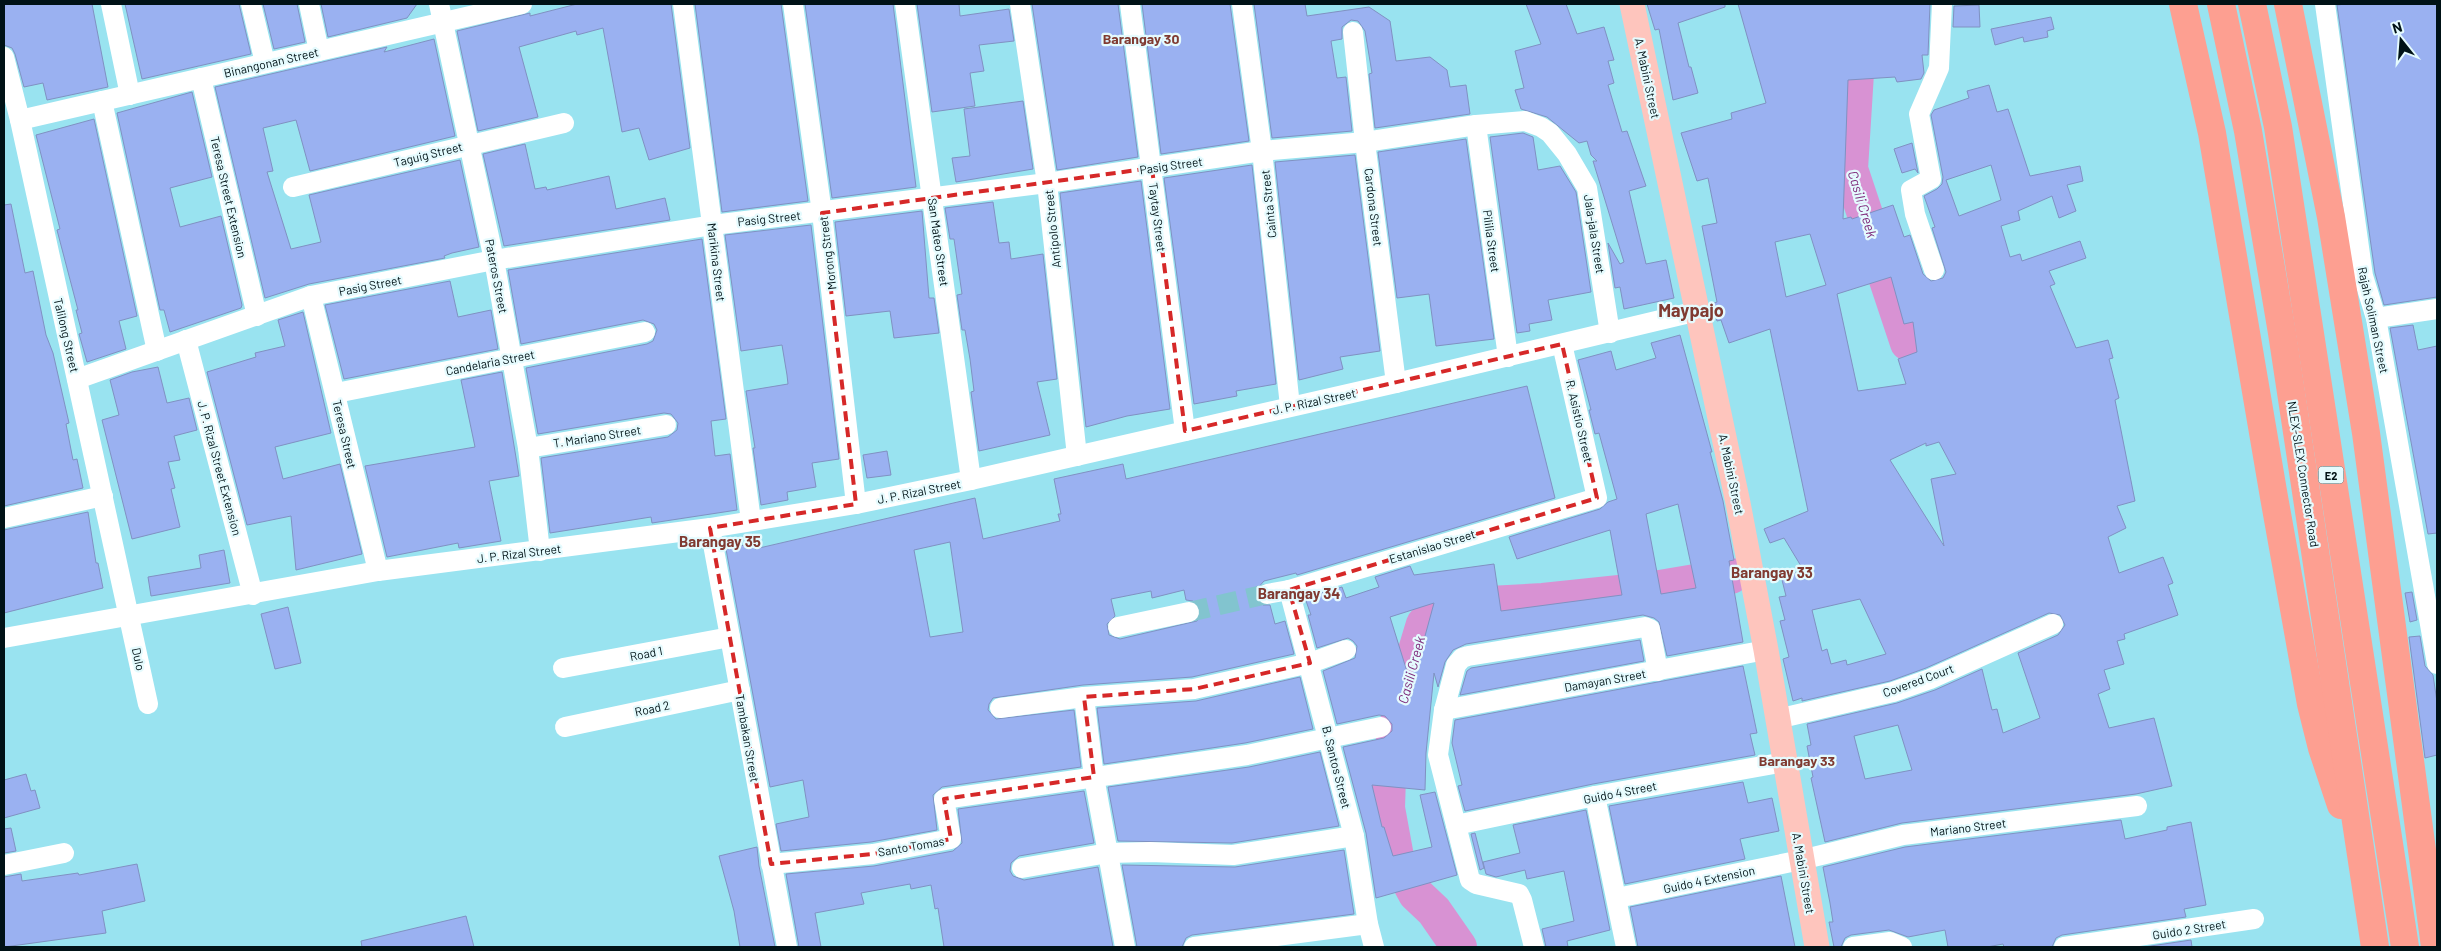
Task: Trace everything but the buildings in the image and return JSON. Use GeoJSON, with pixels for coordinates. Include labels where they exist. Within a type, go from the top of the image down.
{"type":"FeatureCollection","features":[{"type":"Feature","properties":{"kind":"highway"},"geometry":{"type":"LineString","coordinates":[[2183,4],[2212,133],[2311,704],[2322,748],[2365,878]]}},
{"type":"Feature","properties":{"kind":"highway","name":"NLEX-SLEX Connector Road"},"geometry":{"type":"LineString","coordinates":[[2221,4],[2248,131],[2282,333],[2375,947]]}},
{"type":"Feature","properties":{"kind":"highway","name":"E2"},"geometry":{"type":"LineString","coordinates":[[2252,4],[2278,127],[2404,947]]}},
{"type":"Feature","properties":{"kind":"highway"},"geometry":{"type":"LineString","coordinates":[[2288,4],[2331,217],[2366,433],[2435,947]]}},
{"type":"Feature","properties":{"kind":"main road","name":"A. Mabini Street"},"geometry":{"type":"LineString","coordinates":[[1632,4],[1698,310],[1751,570],[1817,947]]}},
{"type":"Feature","properties":{"kind":"street"},"geometry":{"type":"LineString","coordinates":[[111,4],[130,95]]}},
{"type":"Feature","properties":{"kind":"street"},"geometry":{"type":"LineString","coordinates":[[251,4],[265,63]]}},
{"type":"Feature","properties":{"kind":"street"},"geometry":{"type":"LineString","coordinates":[[309,4],[319,51]]}},
{"type":"Feature","properties":{"kind":"street","name":"Binangonan Street"},"geometry":{"type":"LineString","coordinates":[[20,120],[319,51],[441,13],[522,4]]}},
{"type":"Feature","properties":{"kind":"street","name":"Marikina Street"},"geometry":{"type":"LineString","coordinates":[[682,4],[751,521]]}},
{"type":"Feature","properties":{"kind":"street","name":"Morong Street"},"geometry":{"type":"LineString","coordinates":[[793,4],[822,213],[856,504]]}},
{"type":"Feature","properties":{"kind":"street","name":"San Mateo Street"},"geometry":{"type":"LineString","coordinates":[[905,4],[971,480]]}},
{"type":"Feature","properties":{"kind":"street","name":"Antipolo Street"},"geometry":{"type":"LineString","coordinates":[[1020,4],[1047,183],[1078,456]]}},
{"type":"Feature","properties":{"kind":"street","name":"Taytay Street"},"geometry":{"type":"LineString","coordinates":[[1130,4],[1185,431]]}},
{"type":"Feature","properties":{"kind":"street","name":"Cainta Street"},"geometry":{"type":"LineString","coordinates":[[1242,4],[1262,151],[1290,406]]}},
{"type":"Feature","properties":{"kind":"street"},"geometry":{"type":"LineString","coordinates":[[1934,270],[1915,214],[1912,190],[1931,179],[1919,114],[1939,68],[1942,4]]}},
{"type":"Feature","properties":{"kind":"street","name":"Rajah Soliman Street"},"geometry":{"type":"LineString","coordinates":[[2325,4],[2363,276],[2376,318],[2437,664]]}},
{"type":"Feature","properties":{"kind":"street","name":"Pateros Street"},"geometry":{"type":"LineString","coordinates":[[441,13],[494,260],[528,448],[540,551]]}},
{"type":"Feature","properties":{"kind":"street","name":"Cardona Street"},"geometry":{"type":"LineString","coordinates":[[1353,32],[1396,383]]}},
{"type":"Feature","properties":{"kind":"street","name":"Talilong Street"},"geometry":{"type":"LineString","coordinates":[[4,57],[20,120],[129,614]]}},
{"type":"Feature","properties":{"kind":"street","name":"Teresa Street Extension"},"geometry":{"type":"LineString","coordinates":[[201,78],[257,316]]}},
{"type":"Feature","properties":{"kind":"street"},"geometry":{"type":"LineString","coordinates":[[102,102],[157,351]]}},
{"type":"Feature","properties":{"kind":"street","name":"Jala-jala Street"},"geometry":{"type":"LineString","coordinates":[[1476,125],[1525,121],[1541,127],[1550,133],[1567,154],[1588,188],[1610,333]]}},
{"type":"Feature","properties":{"kind":"street","name":"Taguig Street"},"geometry":{"type":"LineString","coordinates":[[293,187],[564,123]]}},
{"type":"Feature","properties":{"kind":"street","name":"Pasig Street"},"geometry":{"type":"LineString","coordinates":[[77,379],[312,296],[494,260],[713,225],[822,213],[932,196],[1047,183],[1262,151],[1365,142],[1476,125]]}},
{"type":"Feature","properties":{"kind":"street","name":"Pililia Street"},"geometry":{"type":"LineString","coordinates":[[1476,125],[1508,357]]}},
{"type":"Feature","properties":{"kind":"street","name":"Teresa Street"},"geometry":{"type":"LineString","coordinates":[[312,296],[378,571]]}},
{"type":"Feature","properties":{"kind":"street"},"geometry":{"type":"LineString","coordinates":[[2376,318],[2437,309]]}},
{"type":"Feature","properties":{"kind":"street","name":"J. P. Rizal Street"},"geometry":{"type":"LineString","coordinates":[[4,638],[129,614],[253,595],[378,571],[710,528],[856,504],[971,480],[1396,383],[1610,333],[1698,310]]}},
{"type":"Feature","properties":{"kind":"street","name":"Candelaria Street"},"geometry":{"type":"LineString","coordinates":[[336,393],[645,332]]}},
{"type":"Feature","properties":{"kind":"street","name":"J. P. Rizal Street Extension"},"geometry":{"type":"LineString","coordinates":[[186,340],[253,595]]}},
{"type":"Feature","properties":{"kind":"street","name":"R. Asistio Street"},"geometry":{"type":"LineString","coordinates":[[1562,344],[1597,498]]}},
{"type":"Feature","properties":{"kind":"street","name":"T. Mariano Street"},"geometry":{"type":"LineString","coordinates":[[528,448],[666,425]]}},
{"type":"Feature","properties":{"kind":"street"},"geometry":{"type":"LineString","coordinates":[[4,518],[103,496]]}},
{"type":"Feature","properties":{"kind":"street","name":"Estanislao Street"},"geometry":{"type":"LineString","coordinates":[[1267,594],[1289,590],[1597,498]]}},
{"type":"Feature","properties":{"kind":"street","name":"Tambakan Street"},"geometry":{"type":"LineString","coordinates":[[710,528],[770,864],[787,947]]}},
{"type":"Feature","properties":{"kind":"street","name":"B. Santos Street"},"geometry":{"type":"LineString","coordinates":[[1289,590],[1310,663],[1354,836],[1368,924],[1374,947]]}},
{"type":"Feature","properties":{"kind":"street"},"geometry":{"type":"LineString","coordinates":[[1118,627],[1189,612]]}},
{"type":"Feature","properties":{"kind":"street","name":"Dulo"},"geometry":{"type":"LineString","coordinates":[[129,614],[148,704]]}},
{"type":"Feature","properties":{"kind":"street","name":"Covered Court"},"geometry":{"type":"LineString","coordinates":[[1777,719],[1893,692],[1930,679],[2053,624]]}},
{"type":"Feature","properties":{"kind":"street"},"geometry":{"type":"LineString","coordinates":[[1534,947],[1519,894],[1476,884],[1470,880],[1438,755],[1444,710],[1456,665],[1462,658],[1475,655],[1645,626],[1650,629],[1658,671]]}},
{"type":"Feature","properties":{"kind":"street","name":"Road 1"},"geometry":{"type":"LineString","coordinates":[[563,668],[730,637]]}},
{"type":"Feature","properties":{"kind":"street"},"geometry":{"type":"LineString","coordinates":[[1000,708],[1084,697],[1194,689],[1310,663],[1346,650]]}},
{"type":"Feature","properties":{"kind":"street","name":"Damayan Street"},"geometry":{"type":"LineString","coordinates":[[1444,710],[1766,650]]}},
{"type":"Feature","properties":{"kind":"street","name":"Road 2"},"geometry":{"type":"LineString","coordinates":[[565,727],[740,690]]}},
{"type":"Feature","properties":{"kind":"street"},"geometry":{"type":"LineString","coordinates":[[1084,697],[1094,777],[1125,947]]}},
{"type":"Feature","properties":{"kind":"street"},"geometry":{"type":"LineString","coordinates":[[1094,777],[1247,755],[1382,727]]}},
{"type":"Feature","properties":{"kind":"street","name":"Guido 4 Street"},"geometry":{"type":"LineString","coordinates":[[1456,825],[1595,796],[1785,762]]}},
{"type":"Feature","properties":{"kind":"street","name":"Santo Tomas"},"geometry":{"type":"LineString","coordinates":[[770,864],[872,854],[951,839],[944,799],[1094,777]]}},
{"type":"Feature","properties":{"kind":"street"},"geometry":{"type":"LineString","coordinates":[[1595,796],[1626,947]]}},
{"type":"Feature","properties":{"kind":"street","name":"Mariano Street"},"geometry":{"type":"LineString","coordinates":[[1801,860],[1903,835],[2137,806]]}},
{"type":"Feature","properties":{"kind":"street"},"geometry":{"type":"LineString","coordinates":[[1022,868],[1108,853],[1150,852],[1233,855],[1354,836]]}},
{"type":"Feature","properties":{"kind":"street"},"geometry":{"type":"LineString","coordinates":[[4,865],[64,853]]}},
{"type":"Feature","properties":{"kind":"street","name":"Guido 4 Extension"},"geometry":{"type":"LineString","coordinates":[[1617,898],[1801,860]]}},
{"type":"Feature","properties":{"kind":"street","name":"Guido 2 Street"},"geometry":{"type":"LineString","coordinates":[[2064,947],[2254,919]]}},
{"type":"Feature","properties":{"kind":"street"},"geometry":{"type":"LineString","coordinates":[[1194,947],[1368,924]]}},
{"type":"Feature","properties":{"kind":"street"},"geometry":{"type":"LineString","coordinates":[[1853,947],[1890,942],[1902,947]]}},
{"type":"Feature","properties":{"kind":"highlighted area"},"geometry":{"type":"Polygon","coordinates":[[[1152,168],[1185,431],[1562,344],[1597,498],[1289,590],[1310,663],[1194,689],[1084,697],[1094,777],[944,799],[951,839],[873,854],[771,864],[710,528],[856,504],[822,213],[1152,168]]]}},
{"type":"Feature","properties":{"kind":"waterway","name":"Casili Creek"},"geometry":{"type":"LineString","coordinates":[[1872,4],[1864,14],[1858,41],[1850,169],[1908,343]]}},
{"type":"Feature","properties":{"kind":"waterway","name":"Casili Creek"},"geometry":{"type":"LineString","coordinates":[[1459,947],[1434,911],[1416,894],[1396,857],[1387,808],[1388,777],[1393,745],[1408,677],[1424,624],[1437,612],[1471,605],[1543,601],[1648,590],[1731,576]]}},
{"type":"Feature","properties":{"kind":"tunnel"},"geometry":{"type":"LineString","coordinates":[[1189,612],[1267,594]]}},
{"type":"Feature","properties":{"kind":"district","name":"Barangay 30"},"geometry":{"type":"Point","coordinates":[1141,38]}},
{"type":"Feature","properties":{"kind":"district","name":"Maypajo"},"geometry":{"type":"Point","coordinates":[1691,310]}},
{"type":"Feature","properties":{"kind":"district","name":"Barangay 35"},"geometry":{"type":"Point","coordinates":[720,541]}},
{"type":"Feature","properties":{"kind":"district","name":"Barangay 33"},"geometry":{"type":"Point","coordinates":[1772,572]}},
{"type":"Feature","properties":{"kind":"district","name":"Barangay 34"},"geometry":{"type":"Point","coordinates":[1299,593]}},
{"type":"Feature","properties":{"kind":"district","name":"Barangay 33"},"geometry":{"type":"Point","coordinates":[1797,760]}}]}
